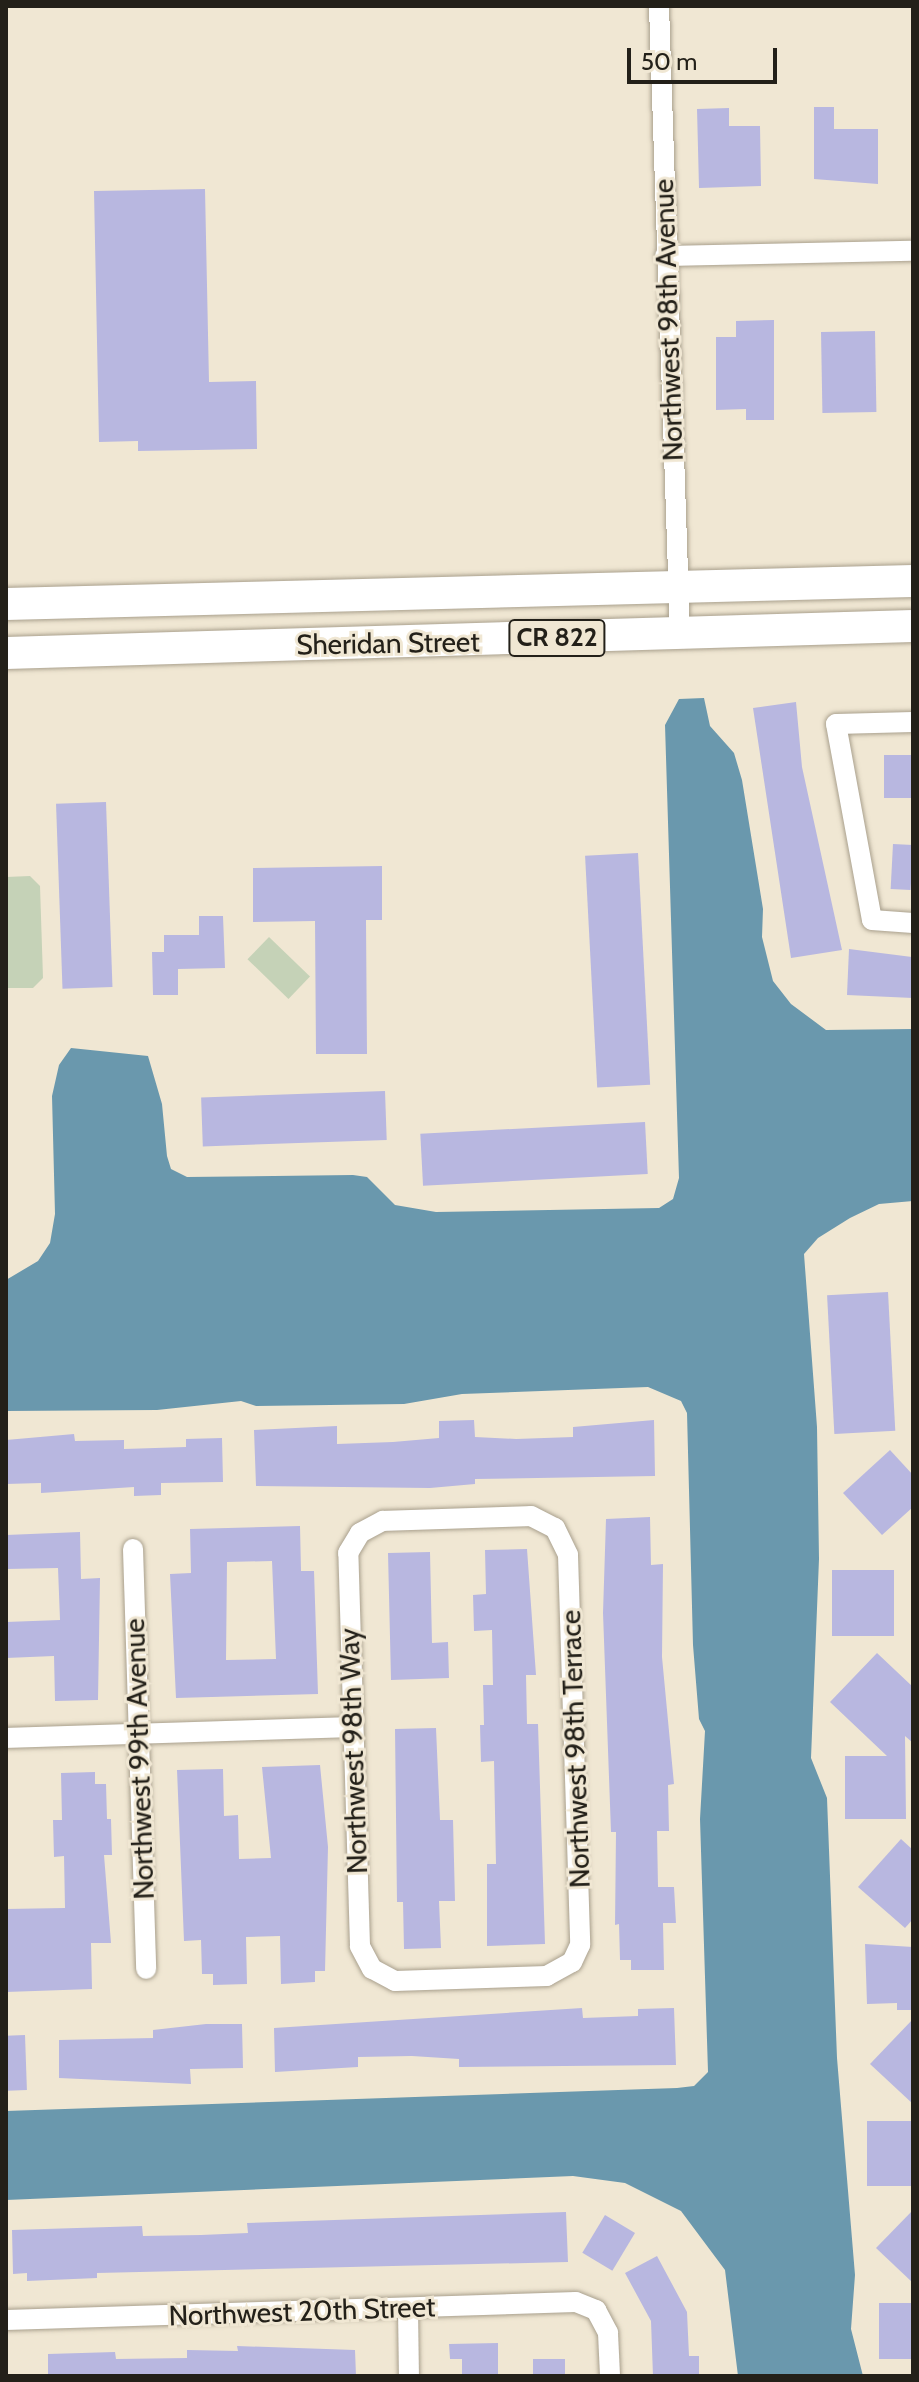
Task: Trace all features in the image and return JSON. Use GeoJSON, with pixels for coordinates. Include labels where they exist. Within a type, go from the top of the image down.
{"type":"FeatureCollection","features":[{"type":"Feature","properties":{"kind":"main road","name":"Sheridan Street"},"geometry":{"type":"LineString","coordinates":[[6,604],[679,590],[913,581]]}},
{"type":"Feature","properties":{"kind":"main road","name":"Sheridan Street"},"geometry":{"type":"LineString","coordinates":[[6,653],[913,626]]}},
{"type":"Feature","properties":{"kind":"street","name":"Northwest 98th Avenue"},"geometry":{"type":"LineString","coordinates":[[659,6],[680,633]]}},
{"type":"Feature","properties":{"kind":"street"},"geometry":{"type":"LineString","coordinates":[[665,256],[913,251]]}},
{"type":"Feature","properties":{"kind":"street"},"geometry":{"type":"LineString","coordinates":[[913,722],[836,724],[872,920],[913,923]]}},
{"type":"Feature","properties":{"kind":"street","name":"Northwest 98th Terrace"},"geometry":{"type":"LineString","coordinates":[[360,1533],[383,1521],[522,1516],[555,1528],[568,1555],[582,1934],[577,1954],[565,1968],[538,1977],[407,1981],[372,1969]]}},
{"type":"Feature","properties":{"kind":"street","name":"Northwest 98th Way"},"geometry":{"type":"LineString","coordinates":[[360,1533],[347,1562],[351,1727],[360,1939],[372,1969]]}},
{"type":"Feature","properties":{"kind":"street","name":"Northwest 99th Avenue"},"geometry":{"type":"LineString","coordinates":[[133,1549],[146,1969]]}},
{"type":"Feature","properties":{"kind":"street"},"geometry":{"type":"LineString","coordinates":[[6,1738],[351,1727]]}},
{"type":"Feature","properties":{"kind":"street","name":"Northwest 20th Street"},"geometry":{"type":"LineString","coordinates":[[6,2320],[576,2302],[596,2310],[608,2333],[610,2376]]}},
{"type":"Feature","properties":{"kind":"street"},"geometry":{"type":"LineString","coordinates":[[408,2308],[409,2376]]}},
{"type":"Feature","properties":{"kind":"green space"},"geometry":{"type":"Polygon","coordinates":[[[30,876],[40,886],[43,978],[33,988],[6,988],[6,877],[30,876]]]}},
{"type":"Feature","properties":{"kind":"green space"},"geometry":{"type":"Polygon","coordinates":[[[269,937],[310,977],[288,999],[247,959],[269,937]]]}},
{"type":"Feature","properties":{"kind":"water"},"geometry":{"type":"Polygon","coordinates":[[[704,698],[710,726],[734,753],[742,780],[763,909],[762,937],[773,981],[791,1004],[826,1030],[913,1029],[913,1201],[879,1204],[850,1218],[818,1238],[804,1254],[817,1427],[819,1559],[811,1758],[827,1798],[837,2058],[855,2275],[851,2329],[863,2376],[738,2376],[725,2270],[681,2211],[625,2183],[573,2176],[6,2200],[6,2111],[677,2088],[694,2086],[708,2072],[700,1819],[705,1731],[699,1719],[693,1645],[687,1413],[681,1401],[648,1387],[462,1394],[404,1404],[256,1406],[241,1401],[157,1410],[6,1411],[6,1280],[38,1261],[50,1243],[55,1214],[52,1096],[59,1065],[71,1048],[148,1056],[162,1104],[171,1169],[187,1177],[353,1175],[367,1177],[395,1205],[436,1212],[659,1208],[673,1199],[679,1178],[665,725],[679,699],[704,698]]]}},
{"type":"Feature","properties":{"kind":"building"},"geometry":{"type":"Polygon","coordinates":[[[814,107],[834,107],[834,129],[878,129],[878,184],[814,179],[814,107]]]}},
{"type":"Feature","properties":{"kind":"building"},"geometry":{"type":"Polygon","coordinates":[[[729,108],[729,126],[760,126],[761,186],[699,188],[697,109],[729,108]]]}},
{"type":"Feature","properties":{"kind":"building"},"geometry":{"type":"Polygon","coordinates":[[[205,189],[209,382],[256,381],[257,449],[138,451],[138,441],[99,442],[94,191],[205,189]]]}},
{"type":"Feature","properties":{"kind":"building"},"geometry":{"type":"Polygon","coordinates":[[[774,320],[774,420],[746,420],[746,409],[716,410],[716,337],[736,337],[736,321],[774,320]]]}},
{"type":"Feature","properties":{"kind":"building"},"geometry":{"type":"Polygon","coordinates":[[[875,331],[876,412],[822,413],[821,332],[875,331]]]}},
{"type":"Feature","properties":{"kind":"building"},"geometry":{"type":"Polygon","coordinates":[[[796,702],[802,767],[842,950],[791,958],[753,708],[796,702]]]}},
{"type":"Feature","properties":{"kind":"building"},"geometry":{"type":"Polygon","coordinates":[[[884,755],[913,755],[913,798],[884,798],[884,755]]]}},
{"type":"Feature","properties":{"kind":"building"},"geometry":{"type":"Polygon","coordinates":[[[106,802],[112,987],[62,989],[56,804],[106,802]]]}},
{"type":"Feature","properties":{"kind":"building"},"geometry":{"type":"Polygon","coordinates":[[[893,844],[913,845],[911,890],[891,889],[893,844]]]}},
{"type":"Feature","properties":{"kind":"building"},"geometry":{"type":"Polygon","coordinates":[[[638,853],[650,1085],[597,1087],[585,856],[638,853]]]}},
{"type":"Feature","properties":{"kind":"building"},"geometry":{"type":"Polygon","coordinates":[[[382,866],[382,920],[366,920],[367,1054],[316,1054],[315,921],[253,922],[253,868],[382,866]]]}},
{"type":"Feature","properties":{"kind":"building"},"geometry":{"type":"Polygon","coordinates":[[[199,916],[223,916],[225,968],[178,969],[178,995],[153,995],[152,952],[164,952],[164,935],[199,935],[199,916]]]}},
{"type":"Feature","properties":{"kind":"building"},"geometry":{"type":"Polygon","coordinates":[[[849,949],[912,957],[913,998],[847,995],[849,949]]]}},
{"type":"Feature","properties":{"kind":"building"},"geometry":{"type":"Polygon","coordinates":[[[385,1091],[387,1140],[203,1146],[201,1097],[385,1091]]]}},
{"type":"Feature","properties":{"kind":"building"},"geometry":{"type":"Polygon","coordinates":[[[645,1122],[648,1174],[423,1186],[420,1134],[645,1122]]]}},
{"type":"Feature","properties":{"kind":"building"},"geometry":{"type":"Polygon","coordinates":[[[888,1292],[895,1431],[834,1434],[827,1295],[888,1292]]]}},
{"type":"Feature","properties":{"kind":"building"},"geometry":{"type":"Polygon","coordinates":[[[474,1420],[475,1437],[516,1439],[573,1437],[573,1427],[654,1420],[655,1476],[475,1479],[475,1484],[430,1488],[256,1486],[254,1430],[337,1426],[337,1444],[393,1442],[439,1438],[439,1421],[474,1420]]]}},
{"type":"Feature","properties":{"kind":"building"},"geometry":{"type":"Polygon","coordinates":[[[74,1434],[75,1441],[124,1440],[124,1449],[186,1447],[186,1439],[222,1438],[223,1482],[161,1483],[161,1495],[134,1496],[134,1487],[41,1493],[41,1483],[6,1484],[6,1440],[74,1434]]]}},
{"type":"Feature","properties":{"kind":"building"},"geometry":{"type":"Polygon","coordinates":[[[890,1450],[913,1475],[913,1507],[882,1535],[843,1493],[890,1450]]]}},
{"type":"Feature","properties":{"kind":"building"},"geometry":{"type":"Polygon","coordinates":[[[650,1517],[651,1565],[663,1564],[662,1657],[674,1784],[668,1785],[669,1831],[657,1831],[658,1887],[674,1887],[676,1923],[663,1923],[664,1970],[631,1970],[631,1960],[620,1960],[619,1924],[615,1925],[616,1832],[611,1832],[603,1613],[606,1519],[650,1517]]]}},
{"type":"Feature","properties":{"kind":"building"},"geometry":{"type":"Polygon","coordinates":[[[300,1526],[301,1571],[314,1571],[318,1694],[176,1698],[170,1574],[191,1573],[190,1529],[300,1526]],[[272,1561],[227,1562],[226,1660],[276,1659],[272,1561]]]}},
{"type":"Feature","properties":{"kind":"building"},"geometry":{"type":"Polygon","coordinates":[[[80,1532],[81,1579],[100,1578],[98,1700],[55,1701],[54,1656],[6,1658],[6,1622],[60,1620],[58,1568],[6,1569],[6,1535],[80,1532]]]}},
{"type":"Feature","properties":{"kind":"building"},"geometry":{"type":"Polygon","coordinates":[[[527,1549],[536,1675],[526,1675],[527,1724],[538,1724],[545,1944],[487,1946],[487,1864],[496,1864],[494,1761],[481,1762],[480,1725],[484,1725],[483,1685],[493,1685],[492,1630],[474,1631],[473,1595],[486,1594],[485,1550],[527,1549]]]}},
{"type":"Feature","properties":{"kind":"building"},"geometry":{"type":"Polygon","coordinates":[[[430,1552],[432,1643],[448,1642],[449,1678],[391,1680],[388,1553],[430,1552]]]}},
{"type":"Feature","properties":{"kind":"building"},"geometry":{"type":"Polygon","coordinates":[[[832,1570],[894,1570],[894,1636],[832,1636],[832,1570]]]}},
{"type":"Feature","properties":{"kind":"building"},"geometry":{"type":"Polygon","coordinates":[[[877,1653],[913,1687],[913,1743],[905,1736],[906,1819],[845,1819],[845,1756],[887,1756],[830,1702],[877,1653]]]}},
{"type":"Feature","properties":{"kind":"building"},"geometry":{"type":"Polygon","coordinates":[[[436,1728],[440,1820],[453,1820],[455,1901],[439,1901],[441,1948],[404,1949],[403,1902],[397,1902],[395,1729],[436,1728]]]}},
{"type":"Feature","properties":{"kind":"building"},"geometry":{"type":"Polygon","coordinates":[[[320,1765],[328,1847],[325,1971],[315,1971],[315,1982],[281,1984],[280,1936],[246,1937],[247,1984],[213,1985],[213,1974],[202,1974],[201,1940],[184,1941],[177,1770],[223,1769],[224,1816],[238,1815],[239,1859],[271,1858],[262,1767],[320,1765]]]}},
{"type":"Feature","properties":{"kind":"building"},"geometry":{"type":"Polygon","coordinates":[[[95,1772],[95,1784],[106,1784],[107,1819],[111,1819],[112,1855],[104,1855],[111,1943],[91,1943],[92,1989],[6,1992],[6,1909],[65,1908],[64,1856],[54,1857],[53,1820],[62,1820],[61,1773],[95,1772]]]}},
{"type":"Feature","properties":{"kind":"building"},"geometry":{"type":"Polygon","coordinates":[[[901,1839],[913,1850],[913,1919],[905,1928],[858,1887],[901,1839]]]}},
{"type":"Feature","properties":{"kind":"building"},"geometry":{"type":"Polygon","coordinates":[[[865,1944],[913,1947],[913,2010],[897,2010],[897,2003],[867,2004],[865,1944]]]}},
{"type":"Feature","properties":{"kind":"building"},"geometry":{"type":"Polygon","coordinates":[[[582,2008],[583,2018],[638,2016],[638,2009],[674,2008],[676,2065],[459,2067],[459,2059],[412,2056],[358,2057],[358,2067],[275,2072],[274,2028],[582,2008]]]}},
{"type":"Feature","properties":{"kind":"building"},"geometry":{"type":"Polygon","coordinates":[[[913,2019],[913,2104],[870,2064],[913,2019]]]}},
{"type":"Feature","properties":{"kind":"building"},"geometry":{"type":"Polygon","coordinates":[[[206,2024],[242,2024],[243,2068],[190,2069],[191,2084],[59,2078],[59,2040],[153,2038],[153,2030],[206,2024]]]}},
{"type":"Feature","properties":{"kind":"building"},"geometry":{"type":"Polygon","coordinates":[[[25,2035],[27,2090],[8,2091],[6,2036],[25,2035]]]}},
{"type":"Feature","properties":{"kind":"building"},"geometry":{"type":"Polygon","coordinates":[[[867,2121],[913,2121],[913,2186],[867,2186],[867,2121]]]}},
{"type":"Feature","properties":{"kind":"building"},"geometry":{"type":"Polygon","coordinates":[[[913,2210],[913,2283],[876,2248],[913,2210]]]}},
{"type":"Feature","properties":{"kind":"building"},"geometry":{"type":"Polygon","coordinates":[[[566,2212],[568,2262],[97,2273],[97,2278],[27,2281],[27,2273],[13,2274],[12,2230],[142,2226],[143,2236],[201,2235],[248,2233],[247,2223],[566,2212]]]}},
{"type":"Feature","properties":{"kind":"building"},"geometry":{"type":"Polygon","coordinates":[[[605,2215],[635,2233],[612,2271],[582,2253],[605,2215]]]}},
{"type":"Feature","properties":{"kind":"building"},"geometry":{"type":"Polygon","coordinates":[[[657,2256],[687,2312],[689,2356],[699,2356],[699,2376],[653,2376],[651,2321],[625,2273],[657,2256]]]}},
{"type":"Feature","properties":{"kind":"building"},"geometry":{"type":"Polygon","coordinates":[[[879,2303],[913,2303],[913,2359],[879,2359],[879,2303]]]}},
{"type":"Feature","properties":{"kind":"building"},"geometry":{"type":"Polygon","coordinates":[[[498,2343],[498,2376],[462,2376],[462,2359],[450,2359],[449,2344],[498,2343]]]}},
{"type":"Feature","properties":{"kind":"building"},"geometry":{"type":"Polygon","coordinates":[[[237,2346],[355,2350],[356,2376],[48,2376],[48,2354],[115,2352],[116,2359],[187,2358],[187,2350],[238,2351],[237,2346]]]}},
{"type":"Feature","properties":{"kind":"building"},"geometry":{"type":"Polygon","coordinates":[[[533,2359],[565,2359],[565,2376],[533,2376],[533,2359]]]}}]}
